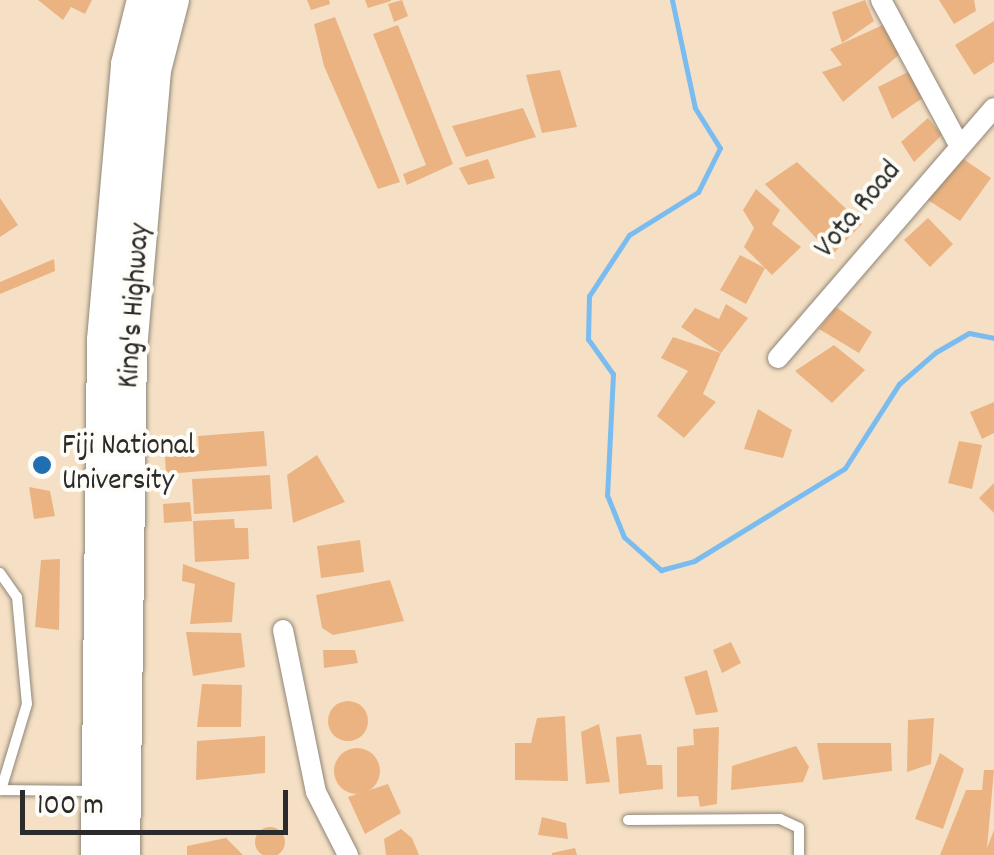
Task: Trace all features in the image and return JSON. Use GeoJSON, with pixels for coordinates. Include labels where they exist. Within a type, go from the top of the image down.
{"type":"FeatureCollection","features":[{"type":"Feature","properties":{"kind":"highway","name":"King's Highway"},"geometry":{"type":"LineString","coordinates":[[97,855],[103,340],[126,64],[143,0]]}},
{"type":"Feature","properties":{"kind":"highway","name":"King's Highway"},"geometry":{"type":"LineString","coordinates":[[124,855],[131,350],[155,70],[173,0]]}},
{"type":"Feature","properties":{"kind":"street"},"geometry":{"type":"LineString","coordinates":[[881,0],[957,141]]}},
{"type":"Feature","properties":{"kind":"street","name":"Vota Road"},"geometry":{"type":"LineString","coordinates":[[778,358],[957,141],[994,108]]}},
{"type":"Feature","properties":{"kind":"street"},"geometry":{"type":"LineString","coordinates":[[283,630],[316,792],[348,855]]}},
{"type":"Feature","properties":{"kind":"lane"},"geometry":{"type":"LineString","coordinates":[[0,573],[17,596],[27,704],[0,790]]}},
{"type":"Feature","properties":{"kind":"lane"},"geometry":{"type":"LineString","coordinates":[[0,790],[97,791],[127,684]]}},
{"type":"Feature","properties":{"kind":"lane"},"geometry":{"type":"LineString","coordinates":[[0,782],[0,790]]}},
{"type":"Feature","properties":{"kind":"lane"},"geometry":{"type":"LineString","coordinates":[[628,820],[780,818],[799,828],[799,855]]}},
{"type":"Feature","properties":{"kind":"building"},"geometry":{"type":"Polygon","coordinates":[[[38,0],[92,0],[85,14],[71,7],[63,20],[38,0]]]}},
{"type":"Feature","properties":{"kind":"building"},"geometry":{"type":"Polygon","coordinates":[[[307,0],[329,0],[330,4],[311,10],[307,0]]]}},
{"type":"Feature","properties":{"kind":"building"},"geometry":{"type":"Polygon","coordinates":[[[365,0],[391,0],[391,1],[368,8],[365,0]]]}},
{"type":"Feature","properties":{"kind":"building"},"geometry":{"type":"Polygon","coordinates":[[[402,0],[408,16],[394,22],[388,4],[402,0]]]}},
{"type":"Feature","properties":{"kind":"building"},"geometry":{"type":"Polygon","coordinates":[[[865,0],[874,21],[842,43],[832,12],[865,0]]]}},
{"type":"Feature","properties":{"kind":"building"},"geometry":{"type":"Polygon","coordinates":[[[939,0],[974,0],[976,11],[954,24],[939,0]]]}},
{"type":"Feature","properties":{"kind":"building"},"geometry":{"type":"Polygon","coordinates":[[[335,17],[400,182],[378,189],[324,66],[314,24],[335,17]]]}},
{"type":"Feature","properties":{"kind":"building"},"geometry":{"type":"Polygon","coordinates":[[[994,21],[994,62],[974,75],[955,45],[994,21]]]}},
{"type":"Feature","properties":{"kind":"building"},"geometry":{"type":"Polygon","coordinates":[[[885,24],[900,54],[843,102],[822,72],[842,65],[830,49],[885,24]]]}},
{"type":"Feature","properties":{"kind":"building"},"geometry":{"type":"Polygon","coordinates":[[[398,25],[453,164],[407,185],[403,174],[426,165],[373,34],[398,25]]]}},
{"type":"Feature","properties":{"kind":"building"},"geometry":{"type":"Polygon","coordinates":[[[560,70],[577,127],[542,133],[526,75],[560,70]]]}},
{"type":"Feature","properties":{"kind":"building"},"geometry":{"type":"Polygon","coordinates":[[[910,71],[924,97],[892,119],[878,87],[910,71]]]}},
{"type":"Feature","properties":{"kind":"building"},"geometry":{"type":"Polygon","coordinates":[[[523,108],[536,137],[466,157],[452,126],[523,108]]]}},
{"type":"Feature","properties":{"kind":"building"},"geometry":{"type":"Polygon","coordinates":[[[928,118],[942,135],[914,162],[901,142],[928,118]]]}},
{"type":"Feature","properties":{"kind":"building"},"geometry":{"type":"Polygon","coordinates":[[[959,156],[991,178],[960,221],[925,198],[959,156]]]}},
{"type":"Feature","properties":{"kind":"building"},"geometry":{"type":"Polygon","coordinates":[[[488,159],[495,178],[468,185],[459,168],[488,159]]]}},
{"type":"Feature","properties":{"kind":"building"},"geometry":{"type":"Polygon","coordinates":[[[797,162],[862,224],[832,255],[765,184],[797,162]]]}},
{"type":"Feature","properties":{"kind":"building"},"geometry":{"type":"Polygon","coordinates":[[[756,189],[780,210],[772,224],[801,247],[772,275],[744,247],[754,228],[743,210],[756,189]]]}},
{"type":"Feature","properties":{"kind":"building"},"geometry":{"type":"Polygon","coordinates":[[[0,198],[18,225],[0,237],[0,198]]]}},
{"type":"Feature","properties":{"kind":"building"},"geometry":{"type":"Polygon","coordinates":[[[928,218],[953,244],[930,267],[904,240],[928,218]]]}},
{"type":"Feature","properties":{"kind":"building"},"geometry":{"type":"Polygon","coordinates":[[[740,255],[765,268],[746,304],[720,290],[740,255]]]}},
{"type":"Feature","properties":{"kind":"building"},"geometry":{"type":"Polygon","coordinates":[[[54,259],[55,271],[0,294],[0,282],[54,259]]]}},
{"type":"Feature","properties":{"kind":"building"},"geometry":{"type":"Polygon","coordinates":[[[726,304],[748,318],[721,353],[681,327],[695,308],[719,319],[726,304]]]}},
{"type":"Feature","properties":{"kind":"building"},"geometry":{"type":"Polygon","coordinates":[[[836,307],[872,332],[859,353],[819,329],[836,307]]]}},
{"type":"Feature","properties":{"kind":"building"},"geometry":{"type":"Polygon","coordinates":[[[673,337],[721,353],[703,394],[716,402],[684,438],[657,416],[688,371],[661,358],[673,337]]]}},
{"type":"Feature","properties":{"kind":"building"},"geometry":{"type":"Polygon","coordinates":[[[834,345],[865,370],[832,403],[795,371],[834,345]]]}},
{"type":"Feature","properties":{"kind":"building"},"geometry":{"type":"Polygon","coordinates":[[[994,402],[994,433],[982,439],[970,412],[994,402]]]}},
{"type":"Feature","properties":{"kind":"building"},"geometry":{"type":"Polygon","coordinates":[[[758,409],[792,430],[783,458],[744,449],[758,409]]]}},
{"type":"Feature","properties":{"kind":"building"},"geometry":{"type":"Polygon","coordinates":[[[264,431],[267,466],[166,474],[165,457],[199,454],[198,436],[264,431]]]}},
{"type":"Feature","properties":{"kind":"building"},"geometry":{"type":"Polygon","coordinates":[[[959,441],[982,445],[972,489],[948,483],[959,441]]]}},
{"type":"Feature","properties":{"kind":"building"},"geometry":{"type":"Polygon","coordinates":[[[317,455],[345,502],[293,523],[287,475],[317,455]]]}},
{"type":"Feature","properties":{"kind":"building"},"geometry":{"type":"Polygon","coordinates":[[[270,475],[272,509],[194,514],[192,479],[270,475]]]}},
{"type":"Feature","properties":{"kind":"building"},"geometry":{"type":"Polygon","coordinates":[[[994,483],[994,513],[979,498],[994,483]]]}},
{"type":"Feature","properties":{"kind":"building"},"geometry":{"type":"Polygon","coordinates":[[[29,487],[50,491],[55,516],[34,519],[29,487]]]}},
{"type":"Feature","properties":{"kind":"building"},"geometry":{"type":"Polygon","coordinates":[[[190,502],[192,521],[164,523],[163,504],[190,502]]]}},
{"type":"Feature","properties":{"kind":"building"},"geometry":{"type":"Polygon","coordinates":[[[234,519],[235,528],[248,528],[249,559],[195,562],[193,521],[234,519]]]}},
{"type":"Feature","properties":{"kind":"building"},"geometry":{"type":"Polygon","coordinates":[[[360,540],[364,572],[321,578],[317,546],[360,540]]]}},
{"type":"Feature","properties":{"kind":"building"},"geometry":{"type":"Polygon","coordinates":[[[60,559],[59,630],[35,627],[41,560],[60,559]]]}},
{"type":"Feature","properties":{"kind":"building"},"geometry":{"type":"Polygon","coordinates":[[[183,564],[235,583],[232,622],[190,624],[195,584],[182,581],[183,564]]]}},
{"type":"Feature","properties":{"kind":"building"},"geometry":{"type":"Polygon","coordinates":[[[390,580],[404,621],[333,635],[322,628],[316,595],[390,580]]]}},
{"type":"Feature","properties":{"kind":"building"},"geometry":{"type":"Polygon","coordinates":[[[186,632],[241,633],[245,667],[193,676],[186,632]]]}},
{"type":"Feature","properties":{"kind":"building"},"geometry":{"type":"Polygon","coordinates":[[[731,642],[741,663],[722,673],[713,650],[731,642]]]}},
{"type":"Feature","properties":{"kind":"building"},"geometry":{"type":"Polygon","coordinates":[[[323,650],[355,650],[358,663],[324,668],[323,650]]]}},
{"type":"Feature","properties":{"kind":"building"},"geometry":{"type":"Polygon","coordinates":[[[707,670],[718,712],[696,715],[684,677],[707,670]]]}},
{"type":"Feature","properties":{"kind":"building"},"geometry":{"type":"Polygon","coordinates":[[[202,684],[242,685],[241,727],[197,727],[202,684]]]}},
{"type":"Feature","properties":{"kind":"building"},"geometry":{"type":"Polygon","coordinates":[[[348,701],[362,707],[368,721],[362,735],[348,741],[334,735],[328,721],[334,707],[348,701]]]}},
{"type":"Feature","properties":{"kind":"building"},"geometry":{"type":"Polygon","coordinates":[[[565,716],[568,781],[515,780],[515,743],[531,743],[537,718],[565,716]]]}},
{"type":"Feature","properties":{"kind":"building"},"geometry":{"type":"Polygon","coordinates":[[[934,718],[931,764],[907,772],[908,720],[934,718]]]}},
{"type":"Feature","properties":{"kind":"building"},"geometry":{"type":"Polygon","coordinates":[[[599,724],[610,782],[586,784],[581,732],[599,724]]]}},
{"type":"Feature","properties":{"kind":"building"},"geometry":{"type":"Polygon","coordinates":[[[719,727],[717,804],[700,807],[698,796],[677,797],[677,747],[694,745],[693,729],[719,727]]]}},
{"type":"Feature","properties":{"kind":"building"},"geometry":{"type":"Polygon","coordinates":[[[641,734],[647,765],[662,765],[663,789],[619,794],[616,737],[641,734]]]}},
{"type":"Feature","properties":{"kind":"building"},"geometry":{"type":"Polygon","coordinates":[[[265,736],[265,773],[196,780],[197,741],[265,736]]]}},
{"type":"Feature","properties":{"kind":"building"},"geometry":{"type":"Polygon","coordinates":[[[817,743],[891,743],[892,771],[823,780],[817,743]]]}},
{"type":"Feature","properties":{"kind":"building"},"geometry":{"type":"Polygon","coordinates":[[[796,746],[809,767],[803,782],[731,790],[732,766],[796,746]]]}},
{"type":"Feature","properties":{"kind":"building"},"geometry":{"type":"Polygon","coordinates":[[[357,748],[373,755],[380,771],[373,787],[357,794],[341,787],[334,771],[341,755],[357,748]]]}},
{"type":"Feature","properties":{"kind":"building"},"geometry":{"type":"Polygon","coordinates":[[[940,753],[964,769],[943,829],[915,819],[940,753]]]}},
{"type":"Feature","properties":{"kind":"building"},"geometry":{"type":"Polygon","coordinates":[[[984,770],[994,770],[987,848],[994,830],[994,855],[940,855],[966,790],[982,790],[984,770]]]}},
{"type":"Feature","properties":{"kind":"building"},"geometry":{"type":"Polygon","coordinates":[[[388,784],[401,813],[365,834],[348,797],[388,784]]]}},
{"type":"Feature","properties":{"kind":"building"},"geometry":{"type":"Polygon","coordinates":[[[542,817],[566,823],[568,839],[538,835],[542,817]]]}},
{"type":"Feature","properties":{"kind":"building"},"geometry":{"type":"Polygon","coordinates":[[[270,827],[281,831],[285,842],[281,853],[270,857],[259,853],[255,842],[259,831],[270,827]]]}},
{"type":"Feature","properties":{"kind":"building"},"geometry":{"type":"Polygon","coordinates":[[[401,829],[412,838],[419,855],[386,855],[384,839],[401,829]]]}},
{"type":"Feature","properties":{"kind":"building"},"geometry":{"type":"Polygon","coordinates":[[[226,838],[243,855],[187,855],[187,846],[226,838]]]}},
{"type":"Feature","properties":{"kind":"building"},"geometry":{"type":"Polygon","coordinates":[[[575,848],[577,855],[552,855],[552,853],[575,848]]]}},
{"type":"Feature","properties":{"kind":"waterway"},"geometry":{"type":"LineString","coordinates":[[672,0],[695,108],[720,148],[698,192],[629,235],[589,296],[588,339],[613,374],[607,495],[624,537],[661,570],[694,561],[845,468],[899,384],[936,352],[969,333],[994,338]]}},
{"type":"Feature","properties":{"kind":"place","name":"Fiji National University"},"geometry":{"type":"Point","coordinates":[42,465]}}]}
